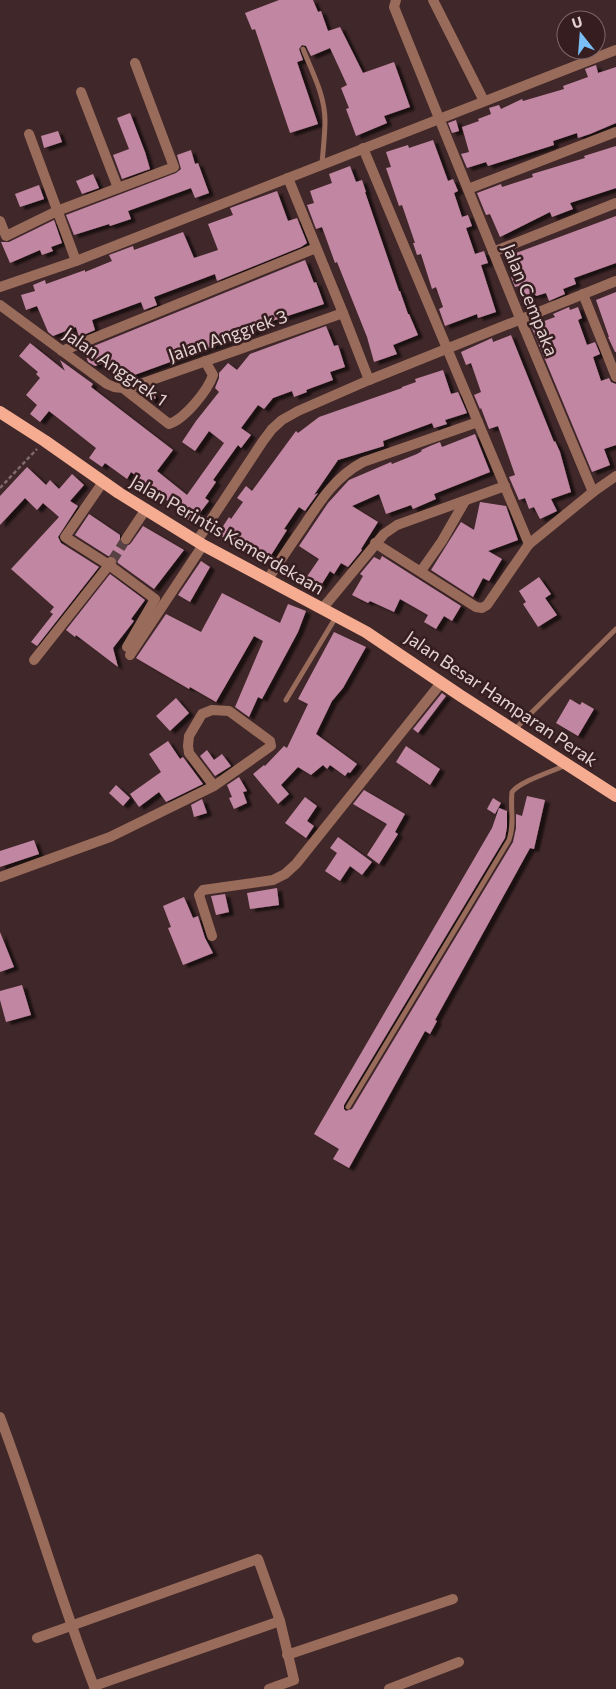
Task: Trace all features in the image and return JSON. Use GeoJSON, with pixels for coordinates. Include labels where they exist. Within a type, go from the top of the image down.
{"type":"FeatureCollection","features":[{"type":"Feature","properties":{"kind":"main road","name":"Jalan Perintis Kemerdekaan"},"geometry":{"type":"LineString","coordinates":[[0,412],[103,482],[200,543],[366,632]]}},
{"type":"Feature","properties":{"kind":"main road","name":"Jalan Besar Hamparan Perak"},"geometry":{"type":"LineString","coordinates":[[366,632],[441,683],[616,796]]}},
{"type":"Feature","properties":{"kind":"street","name":"Jalan Cempaka"},"geometry":{"type":"LineString","coordinates":[[396,0],[394,7],[593,492]]}},
{"type":"Feature","properties":{"kind":"street"},"geometry":{"type":"LineString","coordinates":[[433,0],[484,101]]}},
{"type":"Feature","properties":{"kind":"street"},"geometry":{"type":"LineString","coordinates":[[0,287],[76,262],[616,50]]}},
{"type":"Feature","properties":{"kind":"street"},"geometry":{"type":"LineString","coordinates":[[0,221],[6,236],[57,211],[174,167],[136,63]]}},
{"type":"Feature","properties":{"kind":"street"},"geometry":{"type":"LineString","coordinates":[[81,92],[118,188]]}},
{"type":"Feature","properties":{"kind":"street"},"geometry":{"type":"LineString","coordinates":[[468,189],[616,132]]}},
{"type":"Feature","properties":{"kind":"street"},"geometry":{"type":"LineString","coordinates":[[29,134],[76,262]]}},
{"type":"Feature","properties":{"kind":"street"},"geometry":{"type":"LineString","coordinates":[[363,148],[529,544]]}},
{"type":"Feature","properties":{"kind":"street"},"geometry":{"type":"LineString","coordinates":[[288,178],[368,380]]}},
{"type":"Feature","properties":{"kind":"street"},"geometry":{"type":"LineString","coordinates":[[493,252],[616,203]]}},
{"type":"Feature","properties":{"kind":"street"},"geometry":{"type":"LineString","coordinates":[[62,351],[316,248]]}},
{"type":"Feature","properties":{"kind":"street"},"geometry":{"type":"LineString","coordinates":[[103,482],[64,537],[110,563],[155,599],[128,651],[200,543],[272,429],[282,420],[368,380],[616,281]]}},
{"type":"Feature","properties":{"kind":"street"},"geometry":{"type":"LineString","coordinates":[[583,294],[616,377]]}},
{"type":"Feature","properties":{"kind":"street","name":"Jalan Anggrek 1"},"geometry":{"type":"LineString","coordinates":[[0,305],[107,384],[114,388],[122,388],[169,424],[176,422],[198,400],[212,379],[213,374],[205,361]]}},
{"type":"Feature","properties":{"kind":"street","name":"Jalan Anggrek 3"},"geometry":{"type":"LineString","coordinates":[[122,388],[129,388],[343,313]]}},
{"type":"Feature","properties":{"kind":"street"},"geometry":{"type":"LineString","coordinates":[[268,579],[324,496],[335,482],[352,468],[364,462],[478,422]]}},
{"type":"Feature","properties":{"kind":"street"},"geometry":{"type":"LineString","coordinates":[[375,543],[476,607],[482,608],[487,606],[529,544],[593,492],[616,476]]}},
{"type":"Feature","properties":{"kind":"street"},"geometry":{"type":"LineString","coordinates":[[322,609],[384,534],[397,526],[506,486]]}},
{"type":"Feature","properties":{"kind":"street"},"geometry":{"type":"LineString","coordinates":[[421,572],[442,541],[465,501]]}},
{"type":"Feature","properties":{"kind":"street"},"geometry":{"type":"LineString","coordinates":[[126,539],[146,509]]}},
{"type":"Feature","properties":{"kind":"street"},"geometry":{"type":"LineString","coordinates":[[34,660],[110,563]]}},
{"type":"Feature","properties":{"kind":"street"},"geometry":{"type":"LineString","coordinates":[[212,936],[200,904],[199,895],[203,890],[273,880],[285,874],[296,864],[441,683]]}},
{"type":"Feature","properties":{"kind":"street"},"geometry":{"type":"LineString","coordinates":[[0,877],[110,837],[214,786],[270,746],[270,740],[229,711],[212,710],[202,714],[189,736],[189,753],[214,786]]}},
{"type":"Feature","properties":{"kind":"street"},"geometry":{"type":"LineString","coordinates":[[0,1417],[23,1479],[70,1626],[94,1687],[280,1621]]}},
{"type":"Feature","properties":{"kind":"street"},"geometry":{"type":"LineString","coordinates":[[37,1638],[258,1559],[280,1621],[295,1685],[269,1689]]}},
{"type":"Feature","properties":{"kind":"street"},"geometry":{"type":"LineString","coordinates":[[287,1655],[454,1599]]}},
{"type":"Feature","properties":{"kind":"street"},"geometry":{"type":"LineString","coordinates":[[389,1689],[459,1662]]}},
{"type":"Feature","properties":{"kind":"lane"},"geometry":{"type":"LineString","coordinates":[[302,49],[319,88],[323,105],[325,119],[322,165]]}},
{"type":"Feature","properties":{"kind":"lane"},"geometry":{"type":"LineString","coordinates":[[286,700],[336,617]]}},
{"type":"Feature","properties":{"kind":"lane"},"geometry":{"type":"LineString","coordinates":[[514,730],[616,629]]}},
{"type":"Feature","properties":{"kind":"lane"},"geometry":{"type":"LineString","coordinates":[[348,1107],[509,840],[513,816],[511,806],[512,792],[520,784],[566,765]]}},
{"type":"Feature","properties":{"kind":"path"},"geometry":{"type":"LineString","coordinates":[[0,488],[45,441]]}},
{"type":"Feature","properties":{"kind":"building"},"geometry":{"type":"Polygon","coordinates":[[[279,0],[313,0],[318,12],[321,11],[328,31],[340,27],[363,73],[394,62],[410,107],[384,116],[387,123],[356,136],[346,109],[349,108],[341,88],[347,85],[330,48],[311,56],[306,46],[302,45],[299,49],[303,60],[297,62],[318,124],[290,133],[255,29],[252,30],[245,13],[279,0]]]}},
{"type":"Feature","properties":{"kind":"building"},"geometry":{"type":"Polygon","coordinates":[[[596,65],[598,73],[616,67],[616,123],[578,138],[577,133],[553,141],[554,145],[488,166],[486,162],[467,168],[461,154],[469,152],[462,127],[491,114],[489,108],[499,105],[501,109],[522,99],[523,101],[564,89],[563,86],[588,77],[585,69],[596,65]]]}},
{"type":"Feature","properties":{"kind":"building"},"geometry":{"type":"Polygon","coordinates":[[[130,113],[150,169],[122,179],[113,155],[129,149],[117,118],[130,113]]]}},
{"type":"Feature","properties":{"kind":"building"},"geometry":{"type":"Polygon","coordinates":[[[456,120],[459,131],[452,133],[448,123],[456,120]]]}},
{"type":"Feature","properties":{"kind":"building"},"geometry":{"type":"Polygon","coordinates":[[[58,131],[62,142],[44,148],[41,136],[58,131]]]}},
{"type":"Feature","properties":{"kind":"building"},"geometry":{"type":"Polygon","coordinates":[[[433,140],[448,181],[453,179],[458,191],[454,193],[462,217],[468,215],[472,226],[466,228],[475,254],[484,251],[488,263],[481,265],[496,312],[478,318],[477,314],[445,326],[439,309],[443,307],[436,287],[432,289],[421,254],[417,255],[413,243],[415,243],[402,205],[399,206],[386,168],[391,167],[386,152],[408,145],[409,148],[433,140]]]}},
{"type":"Feature","properties":{"kind":"building"},"geometry":{"type":"Polygon","coordinates":[[[616,146],[616,188],[570,203],[573,209],[552,217],[550,212],[500,237],[490,214],[486,215],[477,193],[501,184],[502,187],[533,177],[532,174],[585,158],[584,156],[616,146]]]}},
{"type":"Feature","properties":{"kind":"building"},"geometry":{"type":"Polygon","coordinates":[[[191,150],[195,164],[198,163],[209,193],[195,198],[191,188],[128,211],[131,219],[74,235],[66,215],[176,173],[181,169],[177,155],[191,150]]]}},
{"type":"Feature","properties":{"kind":"building"},"geometry":{"type":"Polygon","coordinates":[[[350,166],[356,182],[362,180],[399,291],[418,335],[393,345],[397,354],[374,362],[367,337],[337,262],[335,263],[322,227],[316,229],[307,205],[314,203],[310,191],[332,183],[329,174],[350,166]]]}},
{"type":"Feature","properties":{"kind":"building"},"geometry":{"type":"Polygon","coordinates":[[[93,174],[99,188],[82,194],[76,181],[93,174]]]}},
{"type":"Feature","properties":{"kind":"building"},"geometry":{"type":"Polygon","coordinates":[[[39,185],[44,199],[20,207],[15,194],[39,185]]]}},
{"type":"Feature","properties":{"kind":"building"},"geometry":{"type":"Polygon","coordinates":[[[277,191],[288,221],[297,218],[307,243],[301,247],[217,281],[215,274],[154,297],[157,305],[144,310],[141,302],[92,320],[95,330],[79,337],[76,327],[53,336],[48,332],[37,306],[26,310],[21,295],[35,291],[33,285],[45,280],[46,284],[85,270],[85,272],[112,261],[109,255],[133,246],[134,250],[183,232],[194,258],[218,250],[208,224],[233,215],[230,208],[277,191]]]}},
{"type":"Feature","properties":{"kind":"building"},"geometry":{"type":"Polygon","coordinates":[[[616,216],[616,263],[574,278],[576,284],[563,289],[565,294],[549,301],[546,293],[536,296],[535,294],[523,299],[519,286],[515,287],[511,277],[515,276],[508,256],[616,216]]]}},
{"type":"Feature","properties":{"kind":"building"},"geometry":{"type":"Polygon","coordinates":[[[54,220],[62,243],[51,247],[53,251],[42,255],[40,250],[10,263],[1,242],[9,242],[54,220]]]}},
{"type":"Feature","properties":{"kind":"building"},"geometry":{"type":"Polygon","coordinates":[[[305,260],[324,304],[260,325],[261,329],[118,381],[110,361],[95,366],[88,362],[84,350],[305,260]]]}},
{"type":"Feature","properties":{"kind":"building"},"geometry":{"type":"Polygon","coordinates":[[[616,292],[616,352],[615,352],[596,300],[616,292]]]}},
{"type":"Feature","properties":{"kind":"building"},"geometry":{"type":"Polygon","coordinates":[[[569,307],[570,310],[578,307],[582,318],[578,320],[587,345],[595,342],[600,354],[593,357],[601,381],[609,378],[611,382],[616,384],[616,445],[604,449],[610,465],[592,472],[531,326],[555,317],[553,314],[569,307]]]}},
{"type":"Feature","properties":{"kind":"building"},"geometry":{"type":"Polygon","coordinates":[[[326,326],[334,346],[338,345],[345,367],[330,372],[333,380],[306,390],[307,392],[294,397],[292,391],[273,398],[264,409],[258,405],[241,428],[251,435],[241,448],[238,445],[213,480],[216,482],[205,498],[209,501],[192,523],[177,512],[179,510],[131,472],[127,479],[105,463],[102,467],[89,458],[96,448],[49,411],[40,422],[30,414],[37,405],[26,395],[40,378],[36,374],[38,372],[19,356],[30,343],[65,371],[60,360],[93,384],[91,387],[173,450],[157,471],[187,495],[224,443],[209,431],[195,451],[182,442],[219,392],[215,388],[219,373],[228,363],[237,370],[250,354],[326,326]]]}},
{"type":"Feature","properties":{"kind":"building"},"geometry":{"type":"Polygon","coordinates":[[[511,335],[554,442],[560,452],[571,492],[551,499],[557,511],[540,519],[534,507],[529,509],[525,498],[519,500],[509,477],[515,475],[498,426],[489,429],[474,395],[481,392],[471,363],[466,365],[461,352],[492,338],[493,342],[511,335]]]}},
{"type":"Feature","properties":{"kind":"building"},"geometry":{"type":"Polygon","coordinates":[[[443,370],[451,394],[458,392],[467,413],[445,420],[447,424],[434,428],[432,423],[383,441],[384,446],[338,460],[305,511],[299,507],[284,529],[287,530],[268,560],[244,544],[241,549],[218,534],[229,517],[231,519],[243,502],[237,498],[246,486],[252,491],[296,431],[298,433],[319,417],[402,388],[416,382],[415,379],[443,370]]]}},
{"type":"Feature","properties":{"kind":"building"},"geometry":{"type":"Polygon","coordinates":[[[150,388],[156,398],[151,401],[140,393],[150,388]]]}},
{"type":"Feature","properties":{"kind":"building"},"geometry":{"type":"Polygon","coordinates":[[[475,434],[490,472],[434,494],[436,499],[413,509],[411,505],[386,514],[379,494],[352,506],[378,522],[362,550],[348,567],[341,563],[334,574],[330,571],[320,587],[306,578],[319,559],[299,546],[328,503],[349,480],[391,462],[392,464],[417,454],[421,450],[440,442],[442,447],[475,434]]]}},
{"type":"Feature","properties":{"kind":"building"},"geometry":{"type":"Polygon","coordinates":[[[27,467],[46,485],[50,480],[59,489],[72,474],[84,485],[70,501],[78,506],[58,537],[61,543],[99,567],[37,646],[31,642],[53,614],[50,612],[54,607],[11,569],[59,517],[43,503],[37,510],[25,498],[0,525],[0,496],[27,467]]]}},
{"type":"Feature","properties":{"kind":"building"},"geometry":{"type":"Polygon","coordinates":[[[480,502],[506,506],[518,540],[488,551],[502,559],[489,581],[483,578],[473,597],[431,570],[461,522],[474,530],[480,502]]]}},
{"type":"Feature","properties":{"kind":"building"},"geometry":{"type":"Polygon","coordinates":[[[89,514],[120,535],[120,542],[123,545],[129,545],[143,526],[184,550],[154,589],[118,563],[115,557],[108,556],[75,535],[89,514]]]}},
{"type":"Feature","properties":{"kind":"building"},"geometry":{"type":"Polygon","coordinates":[[[382,556],[461,606],[452,621],[444,616],[436,629],[424,622],[428,615],[400,599],[394,612],[352,595],[363,576],[360,574],[374,557],[380,560],[382,556]]]}},
{"type":"Feature","properties":{"kind":"building"},"geometry":{"type":"Polygon","coordinates":[[[201,561],[210,567],[190,602],[178,595],[201,561]]]}},
{"type":"Feature","properties":{"kind":"building"},"geometry":{"type":"Polygon","coordinates":[[[110,574],[145,600],[131,619],[134,621],[113,648],[118,667],[76,635],[75,637],[66,630],[110,574]]]}},
{"type":"Feature","properties":{"kind":"building"},"geometry":{"type":"Polygon","coordinates":[[[539,577],[551,594],[545,598],[557,615],[538,627],[523,604],[526,602],[519,591],[539,577]]]}},
{"type":"Feature","properties":{"kind":"building"},"geometry":{"type":"Polygon","coordinates":[[[222,593],[280,623],[288,604],[306,611],[298,632],[262,699],[258,697],[249,717],[235,707],[263,641],[254,636],[216,702],[190,687],[189,689],[136,658],[166,614],[201,632],[222,593]]]}},
{"type":"Feature","properties":{"kind":"building"},"geometry":{"type":"Polygon","coordinates":[[[334,632],[366,647],[343,688],[332,701],[316,734],[357,764],[345,776],[330,765],[327,769],[323,765],[311,775],[298,767],[281,785],[289,794],[278,804],[253,774],[265,766],[284,746],[287,748],[308,704],[298,699],[334,632]]]}},
{"type":"Feature","properties":{"kind":"building"},"geometry":{"type":"Polygon","coordinates":[[[442,693],[446,696],[418,733],[413,729],[442,693]]]}},
{"type":"Feature","properties":{"kind":"building"},"geometry":{"type":"Polygon","coordinates":[[[176,698],[189,713],[170,731],[156,716],[176,698]]]}},
{"type":"Feature","properties":{"kind":"building"},"geometry":{"type":"Polygon","coordinates":[[[570,699],[580,705],[582,702],[594,709],[578,736],[556,723],[570,699]]]}},
{"type":"Feature","properties":{"kind":"building"},"geometry":{"type":"Polygon","coordinates":[[[168,741],[180,759],[183,757],[203,784],[166,802],[159,792],[139,807],[130,794],[161,772],[149,754],[168,741]]]}},
{"type":"Feature","properties":{"kind":"building"},"geometry":{"type":"Polygon","coordinates":[[[406,746],[440,769],[430,785],[396,762],[406,746]]]}},
{"type":"Feature","properties":{"kind":"building"},"geometry":{"type":"Polygon","coordinates":[[[207,750],[214,760],[222,754],[231,766],[215,776],[200,756],[207,750]]]}},
{"type":"Feature","properties":{"kind":"building"},"geometry":{"type":"Polygon","coordinates":[[[239,777],[247,791],[243,792],[247,803],[234,809],[229,798],[232,797],[227,785],[239,777]]]}},
{"type":"Feature","properties":{"kind":"building"},"geometry":{"type":"Polygon","coordinates":[[[116,785],[130,798],[123,806],[109,793],[116,785]]]}},
{"type":"Feature","properties":{"kind":"building"},"geometry":{"type":"Polygon","coordinates":[[[364,790],[405,814],[395,832],[398,834],[379,864],[367,855],[387,824],[353,804],[364,790]]]}},
{"type":"Feature","properties":{"kind":"building"},"geometry":{"type":"Polygon","coordinates":[[[527,796],[545,800],[534,849],[530,848],[435,1020],[437,1021],[430,1034],[425,1031],[349,1168],[333,1159],[339,1149],[314,1134],[492,828],[499,808],[507,811],[505,838],[344,1105],[346,1111],[352,1109],[513,842],[516,814],[522,816],[527,796]]]}},
{"type":"Feature","properties":{"kind":"building"},"geometry":{"type":"Polygon","coordinates":[[[305,797],[317,806],[307,821],[314,826],[306,838],[285,823],[305,797]]]}},
{"type":"Feature","properties":{"kind":"building"},"geometry":{"type":"Polygon","coordinates":[[[493,798],[501,803],[495,814],[487,809],[493,798]]]}},
{"type":"Feature","properties":{"kind":"building"},"geometry":{"type":"Polygon","coordinates":[[[202,799],[207,813],[194,817],[191,805],[202,799]]]}},
{"type":"Feature","properties":{"kind":"building"},"geometry":{"type":"Polygon","coordinates":[[[338,837],[372,862],[362,875],[350,866],[340,881],[325,871],[337,853],[330,848],[338,837]]]}},
{"type":"Feature","properties":{"kind":"building"},"geometry":{"type":"Polygon","coordinates":[[[34,840],[39,854],[0,867],[0,851],[34,840]]]}},
{"type":"Feature","properties":{"kind":"building"},"geometry":{"type":"Polygon","coordinates":[[[277,888],[279,905],[250,909],[247,893],[277,888]]]}},
{"type":"Feature","properties":{"kind":"building"},"geometry":{"type":"Polygon","coordinates":[[[225,894],[229,912],[216,915],[211,896],[225,894]]]}},
{"type":"Feature","properties":{"kind":"building"},"geometry":{"type":"Polygon","coordinates":[[[184,897],[193,918],[198,916],[205,938],[213,953],[183,965],[168,928],[171,927],[163,906],[184,897]]]}},
{"type":"Feature","properties":{"kind":"building"},"geometry":{"type":"Polygon","coordinates":[[[0,932],[14,967],[0,972],[0,932]]]}},
{"type":"Feature","properties":{"kind":"building"},"geometry":{"type":"Polygon","coordinates":[[[22,985],[31,1015],[6,1022],[0,1000],[0,991],[22,985]]]}},
{"type":"Feature","properties":{"kind":"tunnel"},"geometry":{"type":"LineString","coordinates":[[112,561],[126,539]]}}]}
